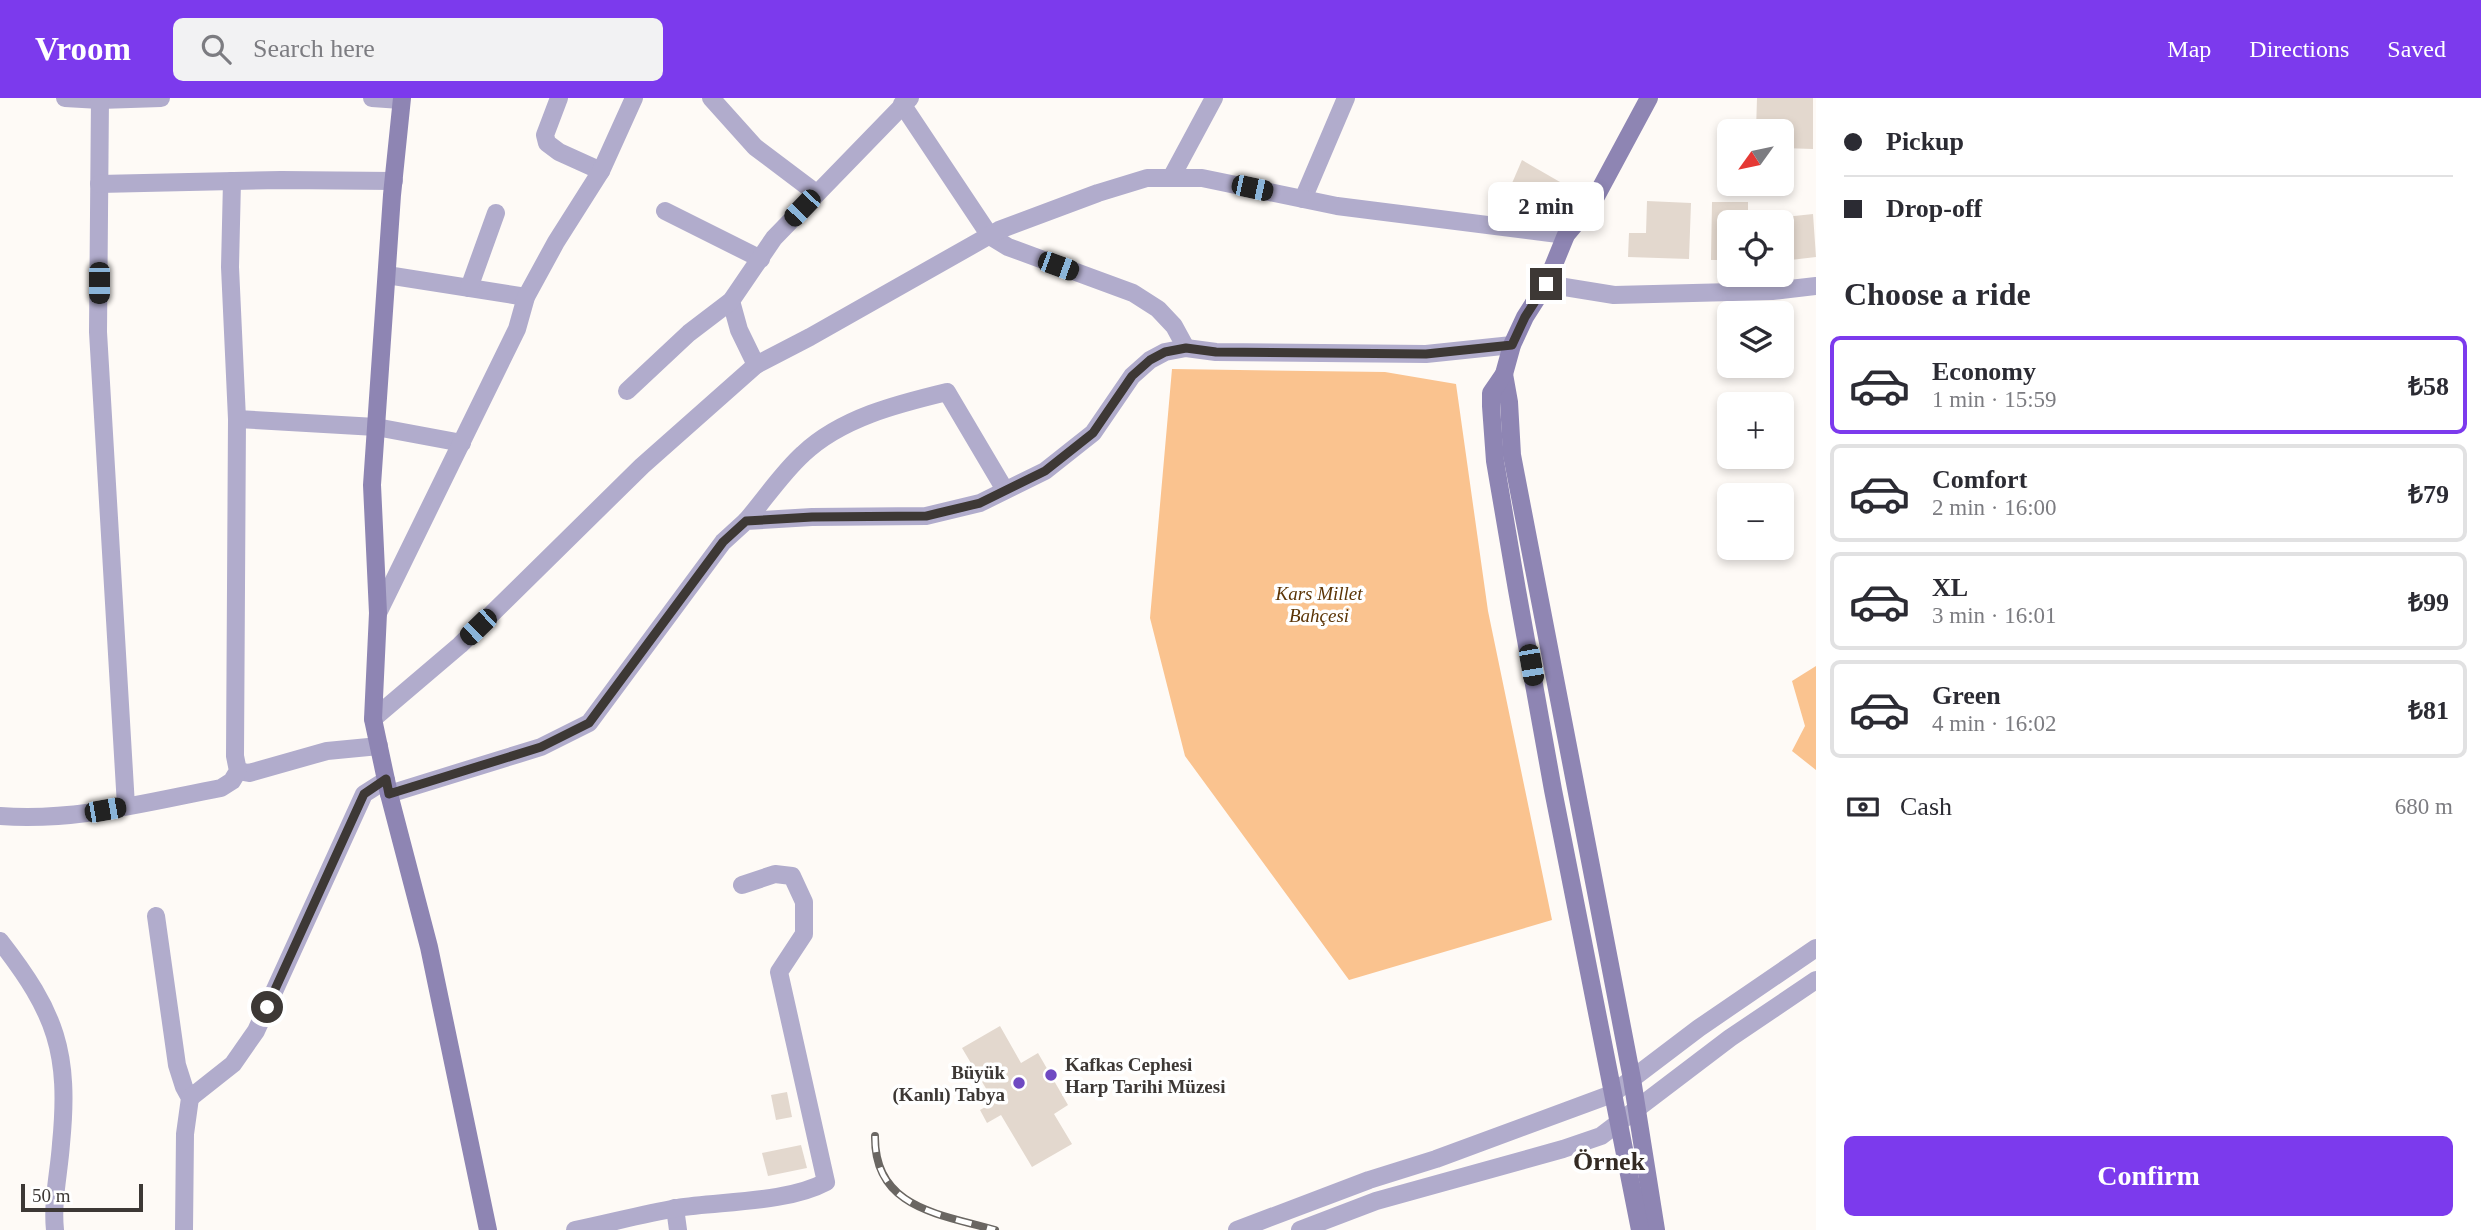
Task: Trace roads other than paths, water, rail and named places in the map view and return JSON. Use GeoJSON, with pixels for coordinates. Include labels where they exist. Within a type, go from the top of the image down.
{"type":"FeatureCollection","features":[{"type":"Feature","properties":{"kind":"street"},"geometry":{"type":"LineString","coordinates":[[65,98],[161,98]]}},
{"type":"Feature","properties":{"kind":"street"},"geometry":{"type":"LineString","coordinates":[[372,98],[402,99],[372,485],[378,612],[373,719],[387,787],[429,947],[488,1230]]}},
{"type":"Feature","properties":{"kind":"street"},"geometry":{"type":"LineString","coordinates":[[559,98],[545,135],[547,143],[559,152],[601,171]]}},
{"type":"Feature","properties":{"kind":"street"},"geometry":{"type":"LineString","coordinates":[[378,612],[517,329],[526,297],[556,242],[601,171],[634,98]]}},
{"type":"Feature","properties":{"kind":"street"},"geometry":{"type":"LineString","coordinates":[[711,98],[755,147],[816,193]]}},
{"type":"Feature","properties":{"kind":"street"},"geometry":{"type":"LineString","coordinates":[[1171,178],[1214,98]]}},
{"type":"Feature","properties":{"kind":"street"},"geometry":{"type":"LineString","coordinates":[[1303,199],[1346,98]]}},
{"type":"Feature","properties":{"kind":"street"},"geometry":{"type":"LineString","coordinates":[[1640,1230],[1553,790],[1495,461],[1491,393],[1504,374],[1512,345],[1525,317],[1546,284],[1566,235],[1592,204],[1649,98]]}},
{"type":"Feature","properties":{"kind":"street"},"geometry":{"type":"LineString","coordinates":[[100,99],[98,332],[126,806]]}},
{"type":"Feature","properties":{"kind":"street"},"geometry":{"type":"LineString","coordinates":[[626,391],[689,333],[731,301],[774,237],[906,101],[990,236],[1008,247],[1133,293],[1158,309],[1174,326],[1186,348]]}},
{"type":"Feature","properties":{"kind":"street"},"geometry":{"type":"LineString","coordinates":[[373,719],[460,645],[642,466],[756,365],[990,236],[1098,193],[1147,178],[1202,178],[1351,208],[1566,235]]}},
{"type":"Feature","properties":{"kind":"street"},"geometry":{"type":"LineString","coordinates":[[0,816],[62,817],[126,806],[220,788],[232,781],[238,771],[235,756],[237,419],[230,267],[232,181]]}},
{"type":"Feature","properties":{"kind":"street"},"geometry":{"type":"LineString","coordinates":[[99,184],[394,181]]}},
{"type":"Feature","properties":{"kind":"street"},"geometry":{"type":"LineString","coordinates":[[664,211],[761,259]]}},
{"type":"Feature","properties":{"kind":"street"},"geometry":{"type":"LineString","coordinates":[[469,288],[496,213]]}},
{"type":"Feature","properties":{"kind":"street"},"geometry":{"type":"LineString","coordinates":[[387,275],[526,297]]}},
{"type":"Feature","properties":{"kind":"street"},"geometry":{"type":"LineString","coordinates":[[1546,284],[1614,295],[1772,291],[1816,286]]}},
{"type":"Feature","properties":{"kind":"street"},"geometry":{"type":"LineString","coordinates":[[731,301],[739,330],[756,365]]}},
{"type":"Feature","properties":{"kind":"street"},"geometry":{"type":"LineString","coordinates":[[746,521],[812,517],[926,516],[980,503],[1045,471],[1093,433],[1132,376],[1150,360],[1165,352],[1186,348],[1216,352],[1426,354],[1512,345]]}},
{"type":"Feature","properties":{"kind":"street"},"geometry":{"type":"LineString","coordinates":[[1504,374],[1513,455],[1632,1079],[1656,1230]]}},
{"type":"Feature","properties":{"kind":"street"},"geometry":{"type":"LineString","coordinates":[[190,1098],[233,1065],[256,1031],[364,794],[541,747],[589,723],[723,542],[746,521],[803,453],[843,426],[892,405],[947,392],[1005,490]]}},
{"type":"Feature","properties":{"kind":"street"},"geometry":{"type":"LineString","coordinates":[[237,419],[376,427],[462,443]]}},
{"type":"Feature","properties":{"kind":"street"},"geometry":{"type":"LineString","coordinates":[[238,771],[248,773],[327,751],[379,746]]}},
{"type":"Feature","properties":{"kind":"street"},"geometry":{"type":"LineString","coordinates":[[575,1230],[675,1208],[781,1196],[814,1188],[826,1182],[779,972],[804,934],[804,902],[792,876],[775,874],[742,885]]}},
{"type":"Feature","properties":{"kind":"street"},"geometry":{"type":"LineString","coordinates":[[156,916],[177,1065],[190,1098],[185,1134],[184,1230]]}},
{"type":"Feature","properties":{"kind":"street"},"geometry":{"type":"LineString","coordinates":[[0,941],[38,993],[60,1052],[63,1123],[53,1211],[55,1230]]}},
{"type":"Feature","properties":{"kind":"street"},"geometry":{"type":"LineString","coordinates":[[1237,1230],[1255,1226],[1369,1180],[1436,1159],[1612,1094],[1699,1028],[1816,948]]}},
{"type":"Feature","properties":{"kind":"street"},"geometry":{"type":"LineString","coordinates":[[1300,1230],[1376,1201],[1601,1136],[1730,1038],[1816,980]]}},
{"type":"Feature","properties":{"kind":"street"},"geometry":{"type":"LineString","coordinates":[[675,1208],[678,1230]]}},
{"type":"Feature","properties":{"kind":"railway"},"geometry":{"type":"LineString","coordinates":[[875,1136],[878,1160],[886,1179],[898,1194],[933,1212],[995,1230]]}},
{"type":"Feature","properties":{"kind":"place","name":"Kafkas Cephesi Harp Tarihi Müzesi"},"geometry":{"type":"Point","coordinates":[1051,1075]}},
{"type":"Feature","properties":{"kind":"place","name":"Büyük (Kanlı) Tabya"},"geometry":{"type":"Point","coordinates":[1019,1083]}},
{"type":"Feature","properties":{"kind":"district","name":"Örnek"},"geometry":{"type":"Point","coordinates":[1609,1161]}},
{"type":"Feature","properties":{"kind":"park label","name":"Kars Millet Bahçesi"},"geometry":{"type":"Point","coordinates":[1319,604]}}]}
